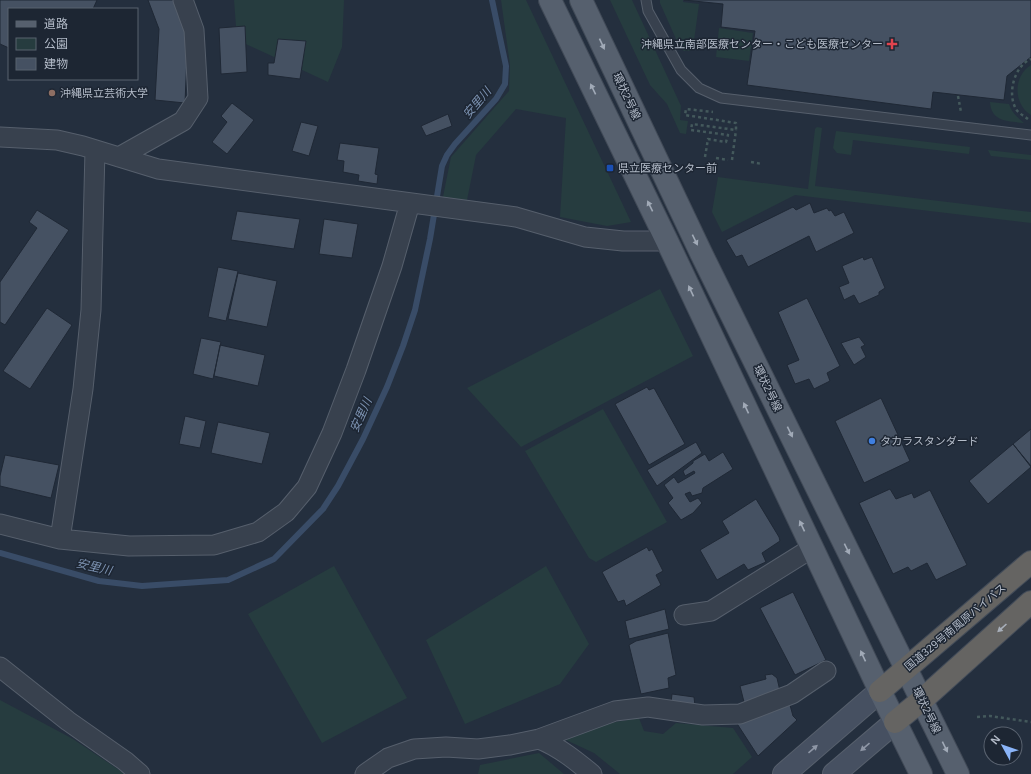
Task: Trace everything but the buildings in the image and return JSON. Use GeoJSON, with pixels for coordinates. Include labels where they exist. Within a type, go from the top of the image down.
{"type":"FeatureCollection","features":[{"type":"Feature","properties":{"kind":"highway","name":"国道329号南風原バイパス"},"geometry":{"type":"LineString","coordinates":[[880,692],[906,668],[1031,562]]}},
{"type":"Feature","properties":{"kind":"highway"},"geometry":{"type":"LineString","coordinates":[[895,722],[922,700],[1031,602]]}},
{"type":"Feature","properties":{"kind":"main road"},"geometry":{"type":"LineString","coordinates":[[550,0],[667,241],[880,692],[921,774]]}},
{"type":"Feature","properties":{"kind":"main road","name":"環状2号線"},"geometry":{"type":"LineString","coordinates":[[580,0],[701,253],[958,774]]}},
{"type":"Feature","properties":{"kind":"main road"},"geometry":{"type":"LineString","coordinates":[[784,774],[880,692]]}},
{"type":"Feature","properties":{"kind":"main road"},"geometry":{"type":"LineString","coordinates":[[834,774],[895,722]]}},
{"type":"Feature","properties":{"kind":"street"},"geometry":{"type":"LineString","coordinates":[[119,157],[183,121],[198,98],[194,30],[183,0]]}},
{"type":"Feature","properties":{"kind":"street"},"geometry":{"type":"LineString","coordinates":[[0,137],[57,140],[158,169],[516,217],[585,237],[623,242],[667,241]]}},
{"type":"Feature","properties":{"kind":"street"},"geometry":{"type":"LineString","coordinates":[[60,539],[83,389],[91,310],[95,150]]}},
{"type":"Feature","properties":{"kind":"street"},"geometry":{"type":"LineString","coordinates":[[0,524],[60,539],[129,546],[214,545],[258,532],[286,512],[307,486],[332,433],[415,204]]}},
{"type":"Feature","properties":{"kind":"street"},"geometry":{"type":"LineString","coordinates":[[684,615],[711,611],[812,548]]}},
{"type":"Feature","properties":{"kind":"street"},"geometry":{"type":"LineString","coordinates":[[0,667],[68,721],[125,761],[140,774]]}},
{"type":"Feature","properties":{"kind":"street"},"geometry":{"type":"LineString","coordinates":[[365,774],[388,758],[414,749],[446,747],[478,749],[510,745],[539,739],[615,711],[648,707],[703,715],[740,714],[792,694],[826,671]]}},
{"type":"Feature","properties":{"kind":"street"},"geometry":{"type":"LineString","coordinates":[[539,739],[550,743],[569,755],[592,774]]}},
{"type":"Feature","properties":{"kind":"lane"},"geometry":{"type":"LineString","coordinates":[[646,0],[648,10],[681,70],[699,88],[721,98],[1031,136]]}},
{"type":"Feature","properties":{"kind":"path"},"geometry":{"type":"LineString","coordinates":[[1031,59],[1028,60],[1017,72],[1013,85],[1012,99],[1016,110],[1031,120]]}},
{"type":"Feature","properties":{"kind":"path"},"geometry":{"type":"LineString","coordinates":[[716,158],[730,160],[736,123],[685,115],[686,109],[717,113]]}},
{"type":"Feature","properties":{"kind":"path"},"geometry":{"type":"LineString","coordinates":[[705,157],[708,139],[726,142],[728,135],[691,130],[692,124],[736,130]]}},
{"type":"Feature","properties":{"kind":"path"},"geometry":{"type":"LineString","coordinates":[[751,162],[762,164]]}},
{"type":"Feature","properties":{"kind":"path"},"geometry":{"type":"LineString","coordinates":[[977,717],[990,716],[1031,722]]}},
{"type":"Feature","properties":{"kind":"green space"},"geometry":{"type":"Polygon","coordinates":[[[234,0],[344,0],[342,47],[328,82],[237,40],[234,0]]]}},
{"type":"Feature","properties":{"kind":"green space"},"geometry":{"type":"Polygon","coordinates":[[[501,0],[526,0],[631,222],[607,226],[560,217],[566,118],[516,109],[476,155],[467,200],[443,197],[451,157],[509,91],[510,65],[501,0]]]}},
{"type":"Feature","properties":{"kind":"green space"},"geometry":{"type":"Polygon","coordinates":[[[610,0],[632,0],[681,106],[680,120],[688,121],[686,134],[680,133],[667,104],[650,85],[610,0]]]}},
{"type":"Feature","properties":{"kind":"green space"},"geometry":{"type":"Polygon","coordinates":[[[660,0],[683,0],[683,2],[699,4],[693,48],[690,51],[684,51],[680,48],[660,0]]]}},
{"type":"Feature","properties":{"kind":"green space"},"geometry":{"type":"Polygon","coordinates":[[[719,28],[753,33],[749,61],[716,57],[719,28]]]}},
{"type":"Feature","properties":{"kind":"green space"},"geometry":{"type":"Polygon","coordinates":[[[1031,65],[1031,115],[1025,110],[1018,97],[1018,83],[1025,70],[1031,65]]]}},
{"type":"Feature","properties":{"kind":"green space"},"geometry":{"type":"Polygon","coordinates":[[[990,102],[1009,104],[1013,112],[1024,123],[1006,121],[997,117],[991,109],[990,102]]]}},
{"type":"Feature","properties":{"kind":"green space"},"geometry":{"type":"Polygon","coordinates":[[[817,127],[822,128],[815,186],[1031,212],[1031,223],[795,195],[722,232],[712,212],[718,177],[808,189],[815,129],[817,127]]]}},
{"type":"Feature","properties":{"kind":"green space"},"geometry":{"type":"Polygon","coordinates":[[[836,131],[970,147],[969,154],[853,140],[851,155],[837,153],[833,148],[836,131]]]}},
{"type":"Feature","properties":{"kind":"green space"},"geometry":{"type":"Polygon","coordinates":[[[988,150],[1031,155],[1031,160],[991,156],[988,150]]]}},
{"type":"Feature","properties":{"kind":"green space"},"geometry":{"type":"Polygon","coordinates":[[[660,289],[693,356],[521,447],[467,388],[660,289]]]}},
{"type":"Feature","properties":{"kind":"green space"},"geometry":{"type":"Polygon","coordinates":[[[603,409],[667,522],[596,562],[589,558],[525,451],[603,409]]]}},
{"type":"Feature","properties":{"kind":"green space"},"geometry":{"type":"Polygon","coordinates":[[[334,566],[407,698],[322,743],[248,614],[334,566]]]}},
{"type":"Feature","properties":{"kind":"green space"},"geometry":{"type":"Polygon","coordinates":[[[546,566],[589,644],[560,684],[465,724],[426,640],[546,566]]]}},
{"type":"Feature","properties":{"kind":"green space"},"geometry":{"type":"Polygon","coordinates":[[[0,700],[73,739],[125,774],[0,774],[0,700]]]}},
{"type":"Feature","properties":{"kind":"green space"},"geometry":{"type":"Polygon","coordinates":[[[639,718],[644,731],[663,734],[676,723],[733,728],[752,757],[733,774],[620,774],[594,753],[566,740],[610,723],[639,718]]]}},
{"type":"Feature","properties":{"kind":"green space"},"geometry":{"type":"Polygon","coordinates":[[[539,753],[564,774],[478,774],[480,765],[539,753]]]}},
{"type":"Feature","properties":{"kind":"waterway","name":"安里川"},"geometry":{"type":"LineString","coordinates":[[0,553],[99,581],[142,586],[228,580],[274,559],[323,509],[338,486],[363,439],[387,387],[403,346],[415,310],[430,239],[442,166],[447,155],[455,144],[496,99],[505,84],[506,66],[492,0]]}},
{"type":"Feature","properties":{"kind":"place","name":"沖縄県立南部医療センター・こども医療センター"},"geometry":{"type":"Point","coordinates":[892,44]}},
{"type":"Feature","properties":{"kind":"place","name":"沖縄県立芸術大学"},"geometry":{"type":"Point","coordinates":[52,93]}},
{"type":"Feature","properties":{"kind":"place","name":"県立医療センター前"},"geometry":{"type":"Point","coordinates":[610,168]}},
{"type":"Feature","properties":{"kind":"place","name":"タカラスタンダード"},"geometry":{"type":"Point","coordinates":[872,441]}}]}
